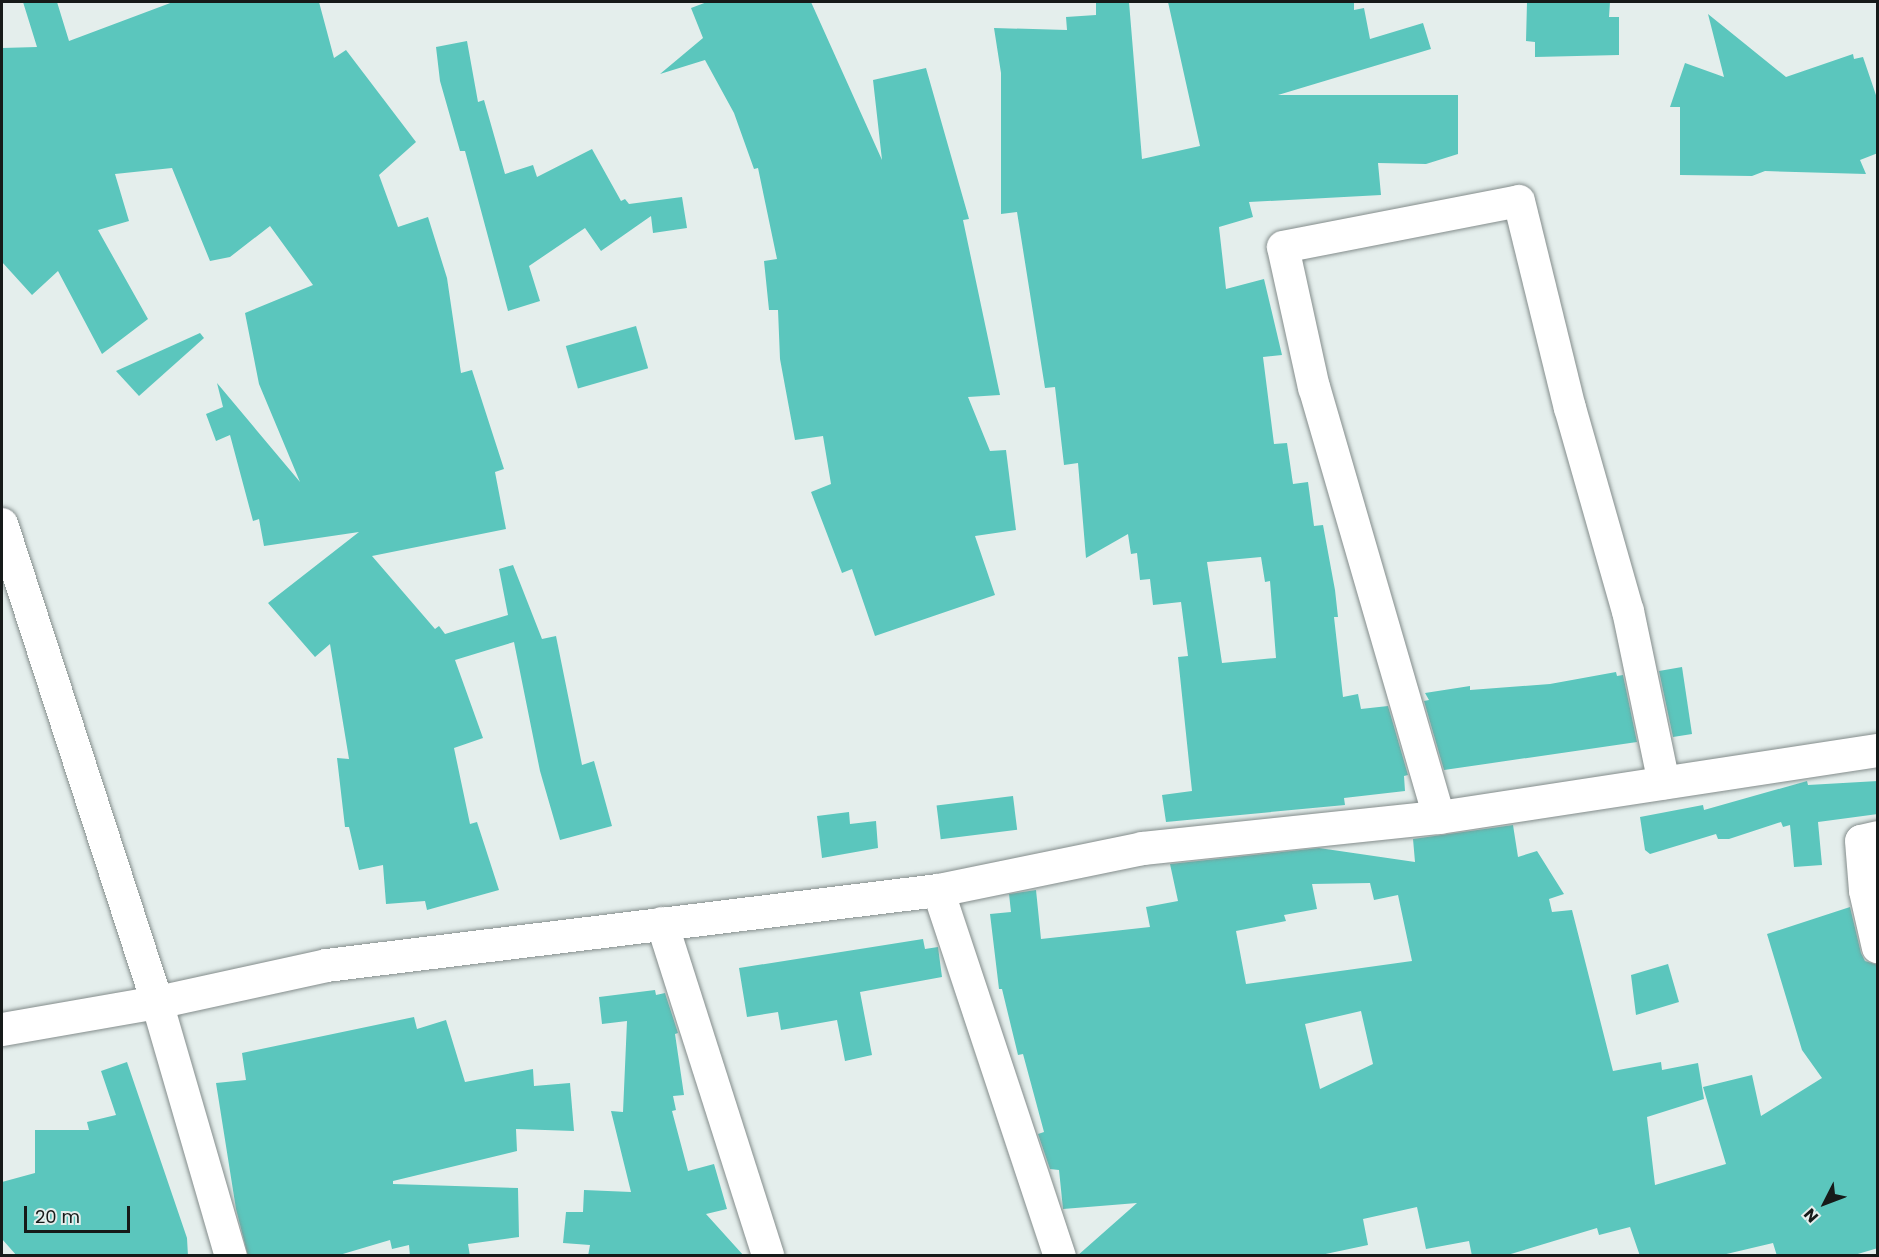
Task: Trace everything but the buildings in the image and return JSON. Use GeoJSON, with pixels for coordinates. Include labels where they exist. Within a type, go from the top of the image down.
{"type":"FeatureCollection","features":[{"type":"Feature","properties":{"kind":"street"},"geometry":{"type":"LineString","coordinates":[[1439,817],[1314,388],[1283,247],[1519,201],[1570,408],[1628,611],[1664,783]]}},
{"type":"Feature","properties":{"kind":"street"},"geometry":{"type":"LineString","coordinates":[[2,524],[157,1002],[231,1256]]}},
{"type":"Feature","properties":{"kind":"street"},"geometry":{"type":"LineString","coordinates":[[2,1029],[157,1002],[327,964],[938,890],[1142,848],[1439,817],[1878,750]]}},
{"type":"Feature","properties":{"kind":"street"},"geometry":{"type":"LineString","coordinates":[[1878,837],[1861,841],[1865,891],[1878,948]]}},
{"type":"Feature","properties":{"kind":"street"},"geometry":{"type":"LineString","coordinates":[[938,890],[1060,1256]]}},
{"type":"Feature","properties":{"kind":"street"},"geometry":{"type":"LineString","coordinates":[[662,923],[768,1256]]}}]}
